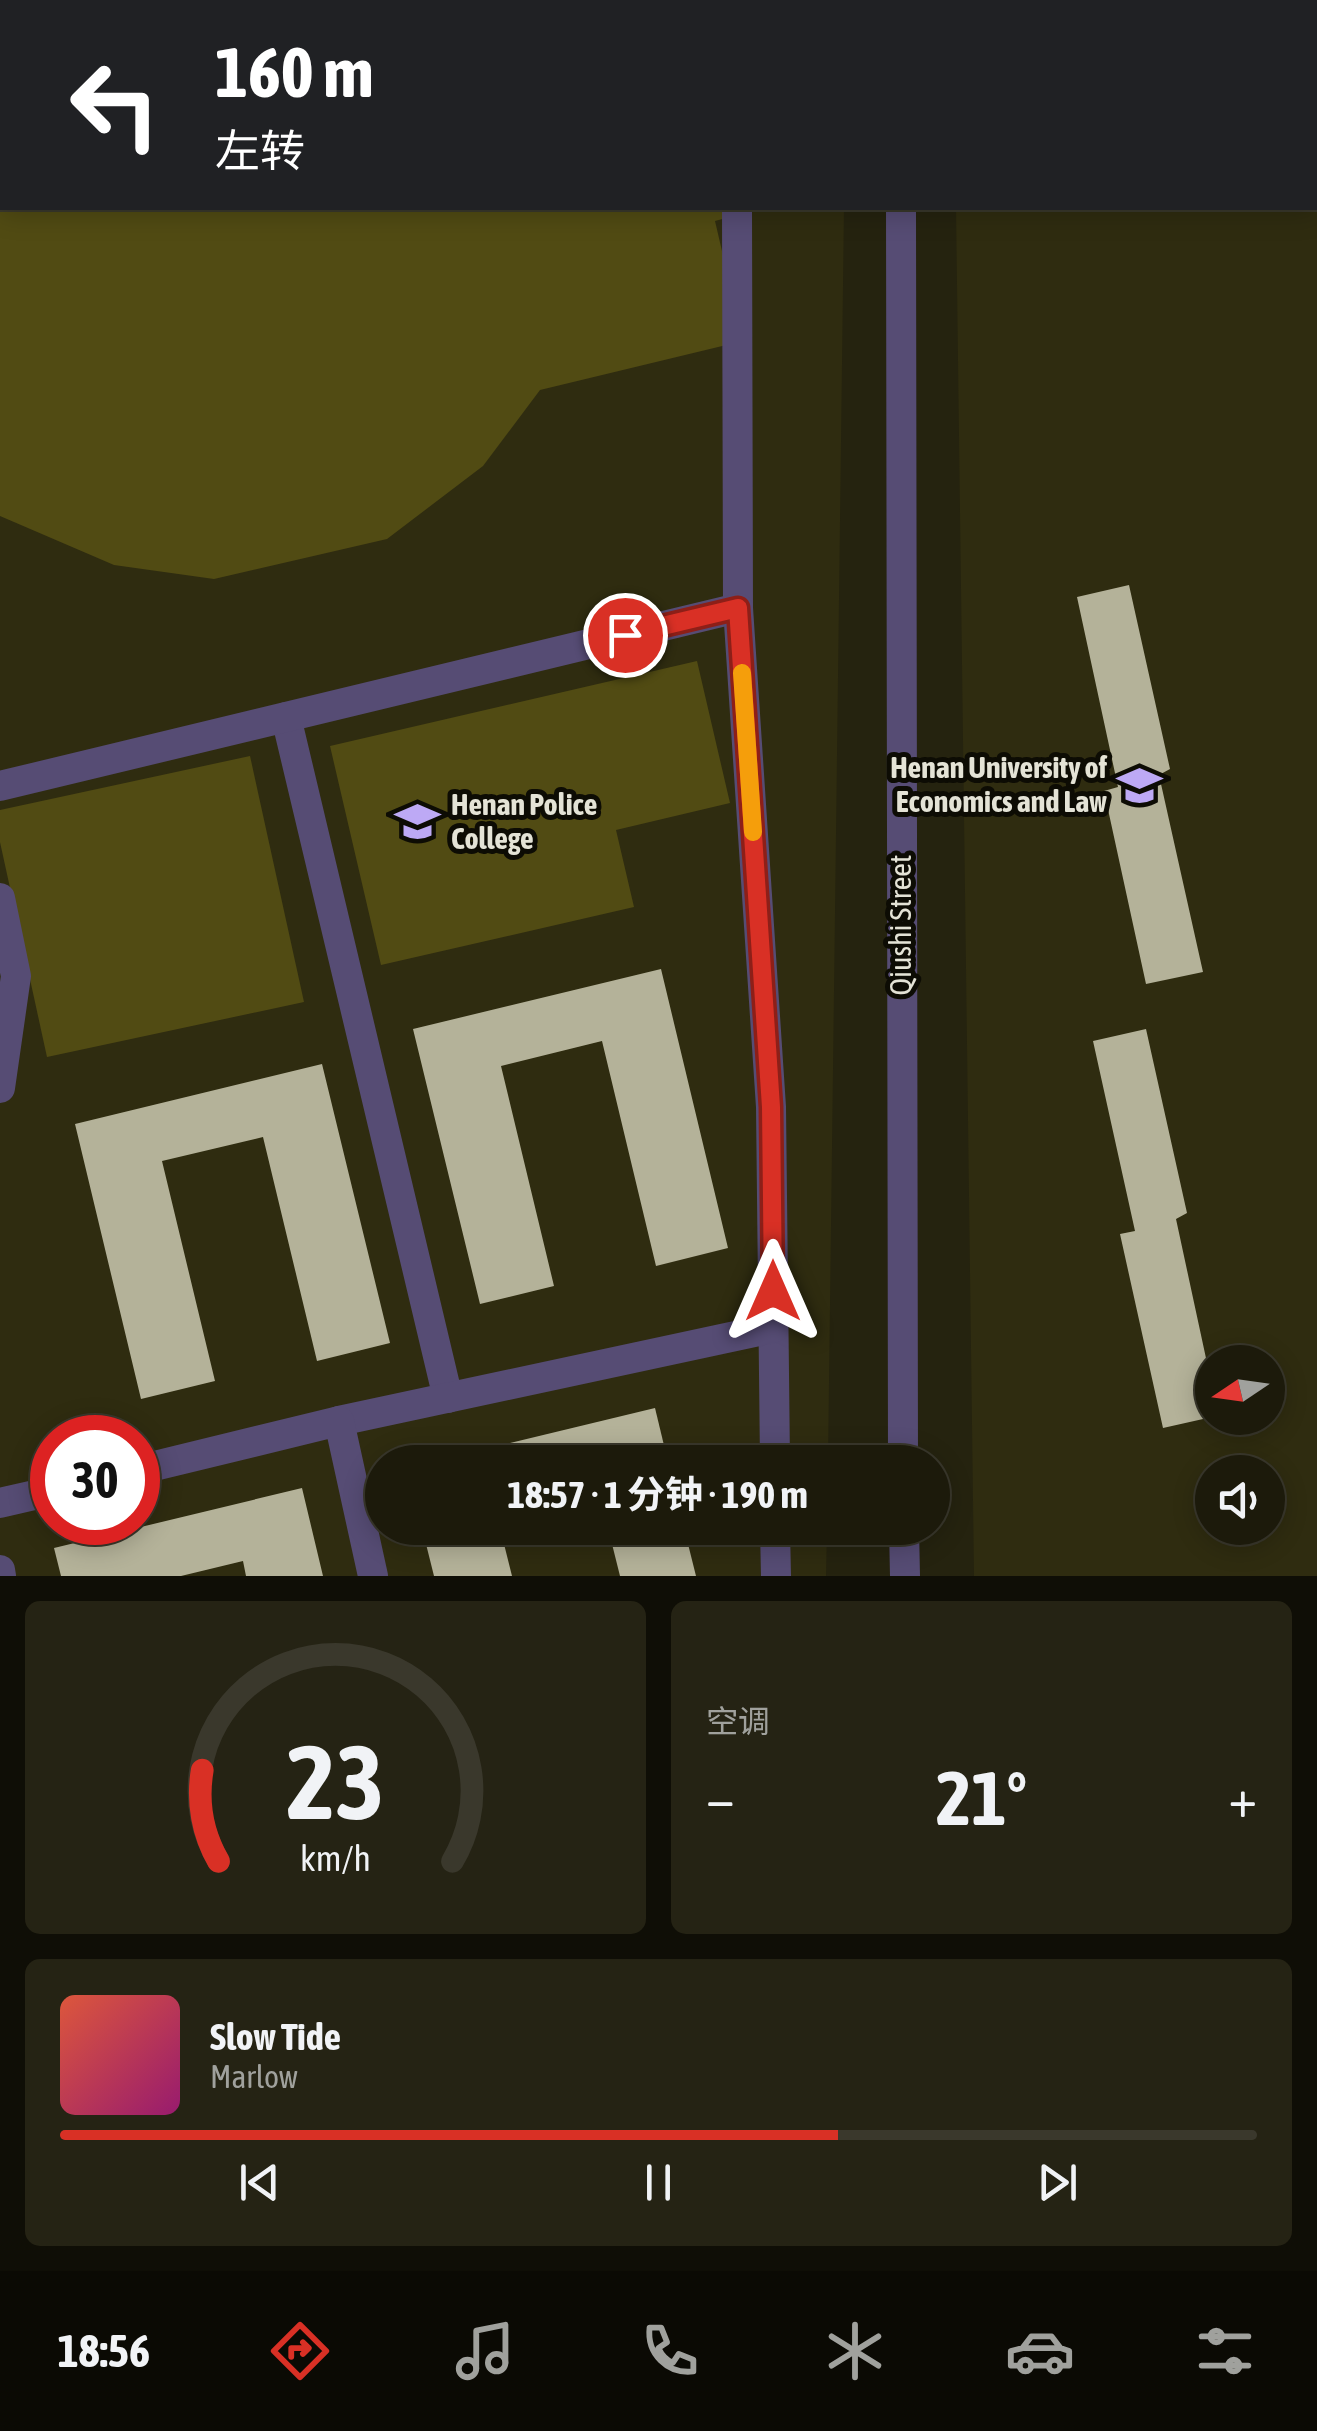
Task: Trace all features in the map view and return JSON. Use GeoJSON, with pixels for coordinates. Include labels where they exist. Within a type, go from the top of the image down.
{"type":"FeatureCollection","features":[{"type":"Feature","properties":{"kind":"street"},"geometry":{"type":"LineString","coordinates":[[737,210],[738,608],[771,1107],[774,1445]]}},
{"type":"Feature","properties":{"kind":"street","name":"Qiushi Street"},"geometry":{"type":"LineString","coordinates":[[900,210],[903,1445]]}},
{"type":"Feature","properties":{"kind":"street"},"geometry":{"type":"LineString","coordinates":[[0,786],[738,608]]}},
{"type":"Feature","properties":{"kind":"street"},"geometry":{"type":"LineString","coordinates":[[286,717],[448,1398]]}},
{"type":"Feature","properties":{"kind":"street"},"geometry":{"type":"LineString","coordinates":[[0,898],[16,976],[0,1088]]}},
{"type":"Feature","properties":{"kind":"street"},"geometry":{"type":"LineString","coordinates":[[160,1465],[339,1421],[773,1328]]}},
{"type":"Feature","properties":{"kind":"street"},"geometry":{"type":"LineString","coordinates":[[339,1421],[373,1576]]}},
{"type":"Feature","properties":{"kind":"street"},"geometry":{"type":"LineString","coordinates":[[0,1504],[30,1496]]}},
{"type":"Feature","properties":{"kind":"street"},"geometry":{"type":"LineString","coordinates":[[775,1545],[776,1576]]}},
{"type":"Feature","properties":{"kind":"street"},"geometry":{"type":"LineString","coordinates":[[904,1545],[905,1576]]}},
{"type":"Feature","properties":{"kind":"shaded area","name":"Henan Police College"},"geometry":{"type":"Polygon","coordinates":[[[0,210],[844,210],[828,1445],[365,1445],[365,1545],[827,1545],[826,1576],[0,1576],[0,210]]]}},
{"type":"Feature","properties":{"kind":"shaded area"},"geometry":{"type":"Polygon","coordinates":[[[0,210],[756,210],[715,221],[743,341],[540,390],[483,466],[387,539],[214,579],[114,565],[0,516],[0,210]]]}},
{"type":"Feature","properties":{"kind":"shaded area","name":"Henan University of Economics and Law"},"geometry":{"type":"Polygon","coordinates":[[[956,210],[1317,210],[1317,1576],[974,1576],[956,210]]]}},
{"type":"Feature","properties":{"kind":"shaded area"},"geometry":{"type":"Polygon","coordinates":[[[697,661],[730,803],[616,830],[634,907],[381,965],[330,746],[697,661]]]}},
{"type":"Feature","properties":{"kind":"shaded area"},"geometry":{"type":"Polygon","coordinates":[[[250,756],[304,1002],[47,1057],[0,842],[0,810],[250,756]]]}},
{"type":"Feature","properties":{"kind":"building"},"geometry":{"type":"Polygon","coordinates":[[[1129,585],[1170,769],[1159,775],[1203,972],[1146,984],[1104,791],[1118,787],[1077,597],[1129,585]]]}},
{"type":"Feature","properties":{"kind":"building"},"geometry":{"type":"Polygon","coordinates":[[[661,969],[728,1248],[656,1266],[602,1041],[501,1066],[554,1286],[480,1304],[413,1029],[661,969]]]}},
{"type":"Feature","properties":{"kind":"building"},"geometry":{"type":"Polygon","coordinates":[[[1146,1029],[1187,1213],[1176,1219],[1203,1345],[1195,1345],[1195,1421],[1163,1428],[1120,1234],[1135,1231],[1093,1041],[1146,1029]]]}},
{"type":"Feature","properties":{"kind":"building"},"geometry":{"type":"Polygon","coordinates":[[[322,1064],[390,1343],[317,1361],[263,1137],[162,1161],[215,1381],[141,1399],[75,1124],[322,1064]]]}},
{"type":"Feature","properties":{"kind":"building"},"geometry":{"type":"Polygon","coordinates":[[[655,1408],[664,1445],[502,1445],[655,1408]]]}},
{"type":"Feature","properties":{"kind":"building"},"geometry":{"type":"Polygon","coordinates":[[[302,1488],[323,1576],[246,1576],[243,1561],[181,1576],[61,1576],[54,1548],[160,1545],[160,1522],[302,1488]]]}},
{"type":"Feature","properties":{"kind":"building"},"geometry":{"type":"Polygon","coordinates":[[[426,1545],[504,1545],[512,1576],[434,1576],[426,1545]]]}},
{"type":"Feature","properties":{"kind":"building"},"geometry":{"type":"Polygon","coordinates":[[[612,1545],[688,1545],[696,1576],[620,1576],[612,1545]]]}},
{"type":"Feature","properties":{"kind":"slow traffic"},"geometry":{"type":"LineString","coordinates":[[742,673],[753,832]]}},
{"type":"Feature","properties":{"kind":"place","name":"Henan University of Economics and Law"},"geometry":{"type":"Point","coordinates":[1140,785]}},
{"type":"Feature","properties":{"kind":"place","name":"Henan Police College"},"geometry":{"type":"Point","coordinates":[418,822]}},
{"type":"Feature","properties":{"kind":"route"},"geometry":{"type":"LineString","coordinates":[[625,635],[738,608],[771,1107],[773,1291]]}}]}
